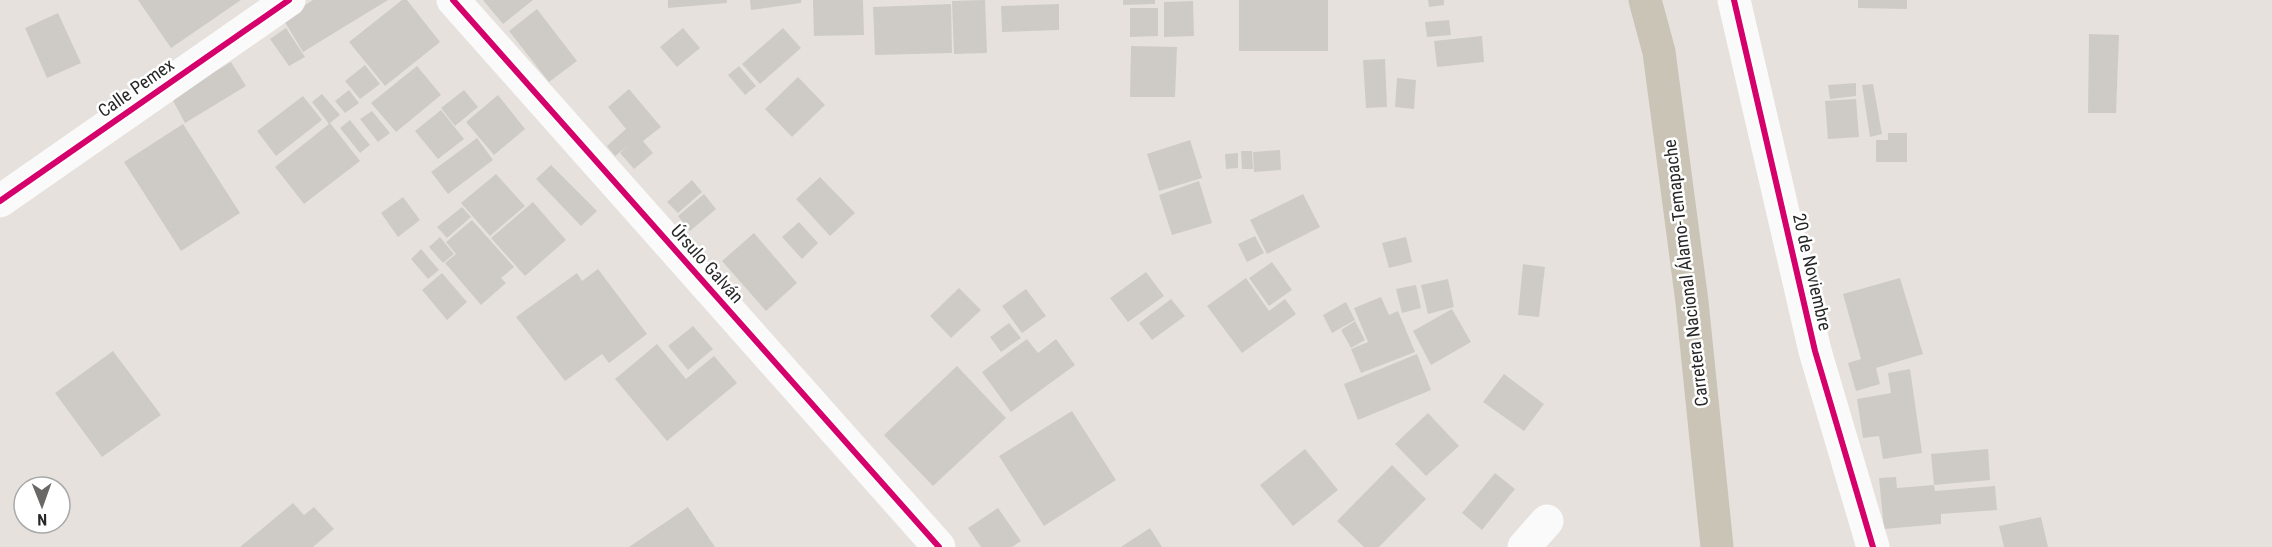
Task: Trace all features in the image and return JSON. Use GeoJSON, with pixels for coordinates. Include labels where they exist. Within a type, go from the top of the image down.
{"type":"FeatureCollection","features":[{"type":"Feature","properties":{"kind":"main road","name":"Carretera Nacional Álamo-Temapache"},"geometry":{"type":"LineString","coordinates":[[1645,0],[1659,52],[1692,302],[1717,547]]}},
{"type":"Feature","properties":{"kind":"street","name":"Calle Pemex"},"geometry":{"type":"LineString","coordinates":[[0,201],[289,0]]}},
{"type":"Feature","properties":{"kind":"street","name":"Úrsulo Galván"},"geometry":{"type":"LineString","coordinates":[[453,0],[939,547]]}},
{"type":"Feature","properties":{"kind":"street","name":"20 de Noviembre"},"geometry":{"type":"LineString","coordinates":[[1734,0],[1815,351],[1873,547]]}},
{"type":"Feature","properties":{"kind":"street"},"geometry":{"type":"LineString","coordinates":[[1524,547],[1547,520]]}},
{"type":"Feature","properties":{"kind":"building"},"geometry":{"type":"Polygon","coordinates":[[[138,0],[241,0],[171,48],[138,0]]]}},
{"type":"Feature","properties":{"kind":"building"},"geometry":{"type":"Polygon","coordinates":[[[313,0],[388,0],[303,52],[283,19],[313,0]]]}},
{"type":"Feature","properties":{"kind":"building"},"geometry":{"type":"Polygon","coordinates":[[[402,0],[407,0],[440,42],[385,86],[349,42],[402,0]]]}},
{"type":"Feature","properties":{"kind":"building"},"geometry":{"type":"Polygon","coordinates":[[[483,0],[533,0],[503,24],[483,0]]]}},
{"type":"Feature","properties":{"kind":"building"},"geometry":{"type":"Polygon","coordinates":[[[668,0],[727,0],[727,3],[668,8],[668,0]]]}},
{"type":"Feature","properties":{"kind":"building"},"geometry":{"type":"Polygon","coordinates":[[[750,0],[801,0],[801,3],[751,10],[750,0]]]}},
{"type":"Feature","properties":{"kind":"building"},"geometry":{"type":"Polygon","coordinates":[[[813,0],[863,0],[864,35],[814,36],[813,0]]]}},
{"type":"Feature","properties":{"kind":"building"},"geometry":{"type":"Polygon","coordinates":[[[985,0],[987,53],[954,54],[952,1],[985,0]]]}},
{"type":"Feature","properties":{"kind":"building"},"geometry":{"type":"Polygon","coordinates":[[[1123,0],[1155,0],[1155,4],[1123,5],[1123,0]]]}},
{"type":"Feature","properties":{"kind":"building"},"geometry":{"type":"Polygon","coordinates":[[[1239,0],[1328,0],[1328,51],[1239,51],[1239,0]]]}},
{"type":"Feature","properties":{"kind":"building"},"geometry":{"type":"Polygon","coordinates":[[[1428,0],[1444,0],[1444,5],[1429,7],[1428,0]]]}},
{"type":"Feature","properties":{"kind":"building"},"geometry":{"type":"Polygon","coordinates":[[[1858,0],[1907,0],[1907,9],[1858,8],[1858,0]]]}},
{"type":"Feature","properties":{"kind":"building"},"geometry":{"type":"Polygon","coordinates":[[[1193,1],[1194,36],[1164,37],[1164,2],[1193,1]]]}},
{"type":"Feature","properties":{"kind":"building"},"geometry":{"type":"Polygon","coordinates":[[[951,4],[952,53],[875,55],[873,7],[951,4]]]}},
{"type":"Feature","properties":{"kind":"building"},"geometry":{"type":"Polygon","coordinates":[[[1059,4],[1059,30],[1002,32],[1001,6],[1059,4]]]}},
{"type":"Feature","properties":{"kind":"building"},"geometry":{"type":"Polygon","coordinates":[[[1130,8],[1158,8],[1158,36],[1130,37],[1130,8]]]}},
{"type":"Feature","properties":{"kind":"building"},"geometry":{"type":"Polygon","coordinates":[[[537,9],[577,61],[549,82],[509,31],[537,9]]]}},
{"type":"Feature","properties":{"kind":"building"},"geometry":{"type":"Polygon","coordinates":[[[58,13],[81,63],[47,78],[25,28],[58,13]]]}},
{"type":"Feature","properties":{"kind":"building"},"geometry":{"type":"Polygon","coordinates":[[[1449,20],[1451,35],[1427,37],[1425,22],[1449,20]]]}},
{"type":"Feature","properties":{"kind":"building"},"geometry":{"type":"Polygon","coordinates":[[[286,28],[305,57],[289,66],[270,39],[286,28]]]}},
{"type":"Feature","properties":{"kind":"building"},"geometry":{"type":"Polygon","coordinates":[[[683,28],[700,48],[677,67],[660,47],[683,28]]]}},
{"type":"Feature","properties":{"kind":"building"},"geometry":{"type":"Polygon","coordinates":[[[783,28],[801,48],[760,84],[742,64],[783,28]]]}},
{"type":"Feature","properties":{"kind":"building"},"geometry":{"type":"Polygon","coordinates":[[[2089,34],[2119,35],[2116,113],[2088,113],[2089,34]]]}},
{"type":"Feature","properties":{"kind":"building"},"geometry":{"type":"Polygon","coordinates":[[[1482,36],[1484,62],[1437,67],[1434,41],[1482,36]]]}},
{"type":"Feature","properties":{"kind":"building"},"geometry":{"type":"Polygon","coordinates":[[[1131,46],[1177,47],[1175,97],[1130,97],[1131,46]]]}},
{"type":"Feature","properties":{"kind":"building"},"geometry":{"type":"Polygon","coordinates":[[[1385,59],[1387,107],[1366,108],[1363,60],[1385,59]]]}},
{"type":"Feature","properties":{"kind":"building"},"geometry":{"type":"Polygon","coordinates":[[[231,62],[246,86],[185,123],[171,97],[231,62]]]}},
{"type":"Feature","properties":{"kind":"building"},"geometry":{"type":"Polygon","coordinates":[[[365,65],[380,84],[360,99],[345,81],[365,65]]]}},
{"type":"Feature","properties":{"kind":"building"},"geometry":{"type":"Polygon","coordinates":[[[417,66],[441,95],[396,132],[371,103],[417,66]]]}},
{"type":"Feature","properties":{"kind":"building"},"geometry":{"type":"Polygon","coordinates":[[[739,66],[756,86],[745,95],[728,75],[739,66]]]}},
{"type":"Feature","properties":{"kind":"building"},"geometry":{"type":"Polygon","coordinates":[[[798,77],[825,105],[792,137],[765,109],[798,77]]]}},
{"type":"Feature","properties":{"kind":"building"},"geometry":{"type":"Polygon","coordinates":[[[1397,78],[1416,80],[1414,109],[1395,107],[1397,78]]]}},
{"type":"Feature","properties":{"kind":"building"},"geometry":{"type":"Polygon","coordinates":[[[1856,83],[1856,96],[1830,99],[1828,85],[1856,83]]]}},
{"type":"Feature","properties":{"kind":"building"},"geometry":{"type":"Polygon","coordinates":[[[1873,84],[1882,134],[1870,137],[1862,85],[1873,84]]]}},
{"type":"Feature","properties":{"kind":"building"},"geometry":{"type":"Polygon","coordinates":[[[629,89],[661,127],[643,141],[653,153],[634,169],[620,153],[629,145],[615,156],[607,146],[626,129],[608,107],[629,89]]]}},
{"type":"Feature","properties":{"kind":"building"},"geometry":{"type":"Polygon","coordinates":[[[349,90],[359,103],[345,113],[335,101],[349,90]]]}},
{"type":"Feature","properties":{"kind":"building"},"geometry":{"type":"Polygon","coordinates":[[[464,90],[478,107],[455,126],[441,108],[464,90]]]}},
{"type":"Feature","properties":{"kind":"building"},"geometry":{"type":"Polygon","coordinates":[[[322,94],[340,115],[330,123],[360,161],[304,204],[275,167],[329,124],[312,102],[322,94]]]}},
{"type":"Feature","properties":{"kind":"building"},"geometry":{"type":"Polygon","coordinates":[[[498,95],[525,129],[494,155],[466,122],[498,95]]]}},
{"type":"Feature","properties":{"kind":"building"},"geometry":{"type":"Polygon","coordinates":[[[303,96],[322,120],[276,156],[257,131],[303,96]]]}},
{"type":"Feature","properties":{"kind":"building"},"geometry":{"type":"Polygon","coordinates":[[[1856,99],[1859,137],[1828,139],[1825,101],[1856,99]]]}},
{"type":"Feature","properties":{"kind":"building"},"geometry":{"type":"Polygon","coordinates":[[[441,110],[464,139],[438,159],[415,131],[441,110]]]}},
{"type":"Feature","properties":{"kind":"building"},"geometry":{"type":"Polygon","coordinates":[[[372,111],[390,133],[378,142],[360,119],[372,111]]]}},
{"type":"Feature","properties":{"kind":"building"},"geometry":{"type":"Polygon","coordinates":[[[350,120],[370,145],[360,153],[340,128],[350,120]]]}},
{"type":"Feature","properties":{"kind":"building"},"geometry":{"type":"Polygon","coordinates":[[[183,124],[240,213],[181,251],[124,162],[183,124]]]}},
{"type":"Feature","properties":{"kind":"building"},"geometry":{"type":"Polygon","coordinates":[[[1888,133],[1907,133],[1907,162],[1876,162],[1876,140],[1888,140],[1888,133]]]}},
{"type":"Feature","properties":{"kind":"building"},"geometry":{"type":"Polygon","coordinates":[[[477,138],[493,160],[448,194],[431,172],[477,138]]]}},
{"type":"Feature","properties":{"kind":"building"},"geometry":{"type":"Polygon","coordinates":[[[1190,140],[1202,178],[1159,191],[1147,154],[1190,140]]]}},
{"type":"Feature","properties":{"kind":"building"},"geometry":{"type":"Polygon","coordinates":[[[1280,150],[1281,170],[1254,172],[1253,152],[1280,150]]]}},
{"type":"Feature","properties":{"kind":"building"},"geometry":{"type":"Polygon","coordinates":[[[1241,151],[1252,151],[1253,169],[1242,169],[1241,151]]]}},
{"type":"Feature","properties":{"kind":"building"},"geometry":{"type":"Polygon","coordinates":[[[1238,153],[1238,168],[1226,169],[1225,154],[1238,153]]]}},
{"type":"Feature","properties":{"kind":"building"},"geometry":{"type":"Polygon","coordinates":[[[551,165],[597,211],[581,226],[536,179],[551,165]]]}},
{"type":"Feature","properties":{"kind":"building"},"geometry":{"type":"Polygon","coordinates":[[[496,174],[525,206],[490,236],[461,203],[496,174]]]}},
{"type":"Feature","properties":{"kind":"building"},"geometry":{"type":"Polygon","coordinates":[[[820,177],[855,213],[830,236],[796,199],[820,177]]]}},
{"type":"Feature","properties":{"kind":"building"},"geometry":{"type":"Polygon","coordinates":[[[692,180],[702,192],[678,213],[667,202],[692,180]]]}},
{"type":"Feature","properties":{"kind":"building"},"geometry":{"type":"Polygon","coordinates":[[[1199,181],[1212,223],[1172,235],[1159,195],[1199,181]]]}},
{"type":"Feature","properties":{"kind":"building"},"geometry":{"type":"Polygon","coordinates":[[[704,194],[716,209],[690,231],[678,216],[704,194]]]}},
{"type":"Feature","properties":{"kind":"building"},"geometry":{"type":"Polygon","coordinates":[[[1303,194],[1320,227],[1267,254],[1250,220],[1303,194]]]}},
{"type":"Feature","properties":{"kind":"building"},"geometry":{"type":"Polygon","coordinates":[[[403,197],[420,220],[398,237],[381,213],[403,197]]]}},
{"type":"Feature","properties":{"kind":"building"},"geometry":{"type":"Polygon","coordinates":[[[533,202],[566,240],[525,276],[491,238],[533,202]]]}},
{"type":"Feature","properties":{"kind":"building"},"geometry":{"type":"Polygon","coordinates":[[[462,207],[471,217],[447,238],[437,227],[462,207]]]}},
{"type":"Feature","properties":{"kind":"building"},"geometry":{"type":"Polygon","coordinates":[[[472,220],[514,267],[501,278],[506,283],[481,305],[445,263],[456,254],[446,242],[472,220]]]}},
{"type":"Feature","properties":{"kind":"building"},"geometry":{"type":"Polygon","coordinates":[[[799,222],[818,243],[802,259],[782,237],[799,222]]]}},
{"type":"Feature","properties":{"kind":"building"},"geometry":{"type":"Polygon","coordinates":[[[754,233],[797,283],[766,311],[722,261],[754,233]]]}},
{"type":"Feature","properties":{"kind":"building"},"geometry":{"type":"Polygon","coordinates":[[[1255,236],[1264,253],[1247,262],[1238,244],[1255,236]]]}},
{"type":"Feature","properties":{"kind":"building"},"geometry":{"type":"Polygon","coordinates":[[[440,237],[454,254],[443,263],[429,247],[440,237]]]}},
{"type":"Feature","properties":{"kind":"building"},"geometry":{"type":"Polygon","coordinates":[[[1406,237],[1412,262],[1389,268],[1382,243],[1406,237]]]}},
{"type":"Feature","properties":{"kind":"building"},"geometry":{"type":"Polygon","coordinates":[[[421,249],[439,270],[428,279],[411,259],[421,249]]]}},
{"type":"Feature","properties":{"kind":"building"},"geometry":{"type":"Polygon","coordinates":[[[1272,262],[1292,290],[1269,306],[1249,278],[1272,262]]]}},
{"type":"Feature","properties":{"kind":"building"},"geometry":{"type":"Polygon","coordinates":[[[1523,264],[1545,267],[1539,317],[1518,315],[1523,264]]]}},
{"type":"Feature","properties":{"kind":"building"},"geometry":{"type":"Polygon","coordinates":[[[598,269],[647,334],[609,363],[602,354],[565,381],[516,317],[577,273],[582,281],[598,269]]]}},
{"type":"Feature","properties":{"kind":"building"},"geometry":{"type":"Polygon","coordinates":[[[1146,272],[1164,296],[1128,322],[1110,298],[1146,272]]]}},
{"type":"Feature","properties":{"kind":"building"},"geometry":{"type":"Polygon","coordinates":[[[442,273],[467,302],[447,320],[422,290],[442,273]]]}},
{"type":"Feature","properties":{"kind":"building"},"geometry":{"type":"Polygon","coordinates":[[[1246,278],[1269,311],[1285,299],[1296,314],[1242,353],[1207,306],[1246,278]]]}},
{"type":"Feature","properties":{"kind":"building"},"geometry":{"type":"Polygon","coordinates":[[[1900,278],[1923,354],[1876,368],[1880,384],[1856,391],[1848,363],[1861,359],[1843,294],[1900,278]]]}},
{"type":"Feature","properties":{"kind":"building"},"geometry":{"type":"Polygon","coordinates":[[[1448,279],[1454,307],[1428,314],[1421,285],[1448,279]]]}},
{"type":"Feature","properties":{"kind":"building"},"geometry":{"type":"Polygon","coordinates":[[[1416,285],[1421,308],[1402,313],[1396,289],[1416,285]]]}},
{"type":"Feature","properties":{"kind":"building"},"geometry":{"type":"Polygon","coordinates":[[[959,288],[981,310],[951,338],[930,316],[959,288]]]}},
{"type":"Feature","properties":{"kind":"building"},"geometry":{"type":"Polygon","coordinates":[[[1026,289],[1046,316],[1022,333],[1002,306],[1026,289]]]}},
{"type":"Feature","properties":{"kind":"building"},"geometry":{"type":"Polygon","coordinates":[[[1381,297],[1389,315],[1398,311],[1415,352],[1361,373],[1351,349],[1368,342],[1354,308],[1381,297]]]}},
{"type":"Feature","properties":{"kind":"building"},"geometry":{"type":"Polygon","coordinates":[[[1171,299],[1185,316],[1152,340],[1139,323],[1171,299]]]}},
{"type":"Feature","properties":{"kind":"building"},"geometry":{"type":"Polygon","coordinates":[[[1346,302],[1355,320],[1332,333],[1323,315],[1346,302]]]}},
{"type":"Feature","properties":{"kind":"building"},"geometry":{"type":"Polygon","coordinates":[[[1452,309],[1471,342],[1431,365],[1413,331],[1452,309]]]}},
{"type":"Feature","properties":{"kind":"building"},"geometry":{"type":"Polygon","coordinates":[[[1355,321],[1365,340],[1351,348],[1341,330],[1355,321]]]}},
{"type":"Feature","properties":{"kind":"building"},"geometry":{"type":"Polygon","coordinates":[[[1009,323],[1021,338],[1001,352],[990,337],[1009,323]]]}},
{"type":"Feature","properties":{"kind":"building"},"geometry":{"type":"Polygon","coordinates":[[[693,326],[713,349],[688,370],[668,346],[693,326]]]}},
{"type":"Feature","properties":{"kind":"building"},"geometry":{"type":"Polygon","coordinates":[[[1027,339],[1038,353],[1056,339],[1075,365],[1011,412],[982,372],[1027,339]]]}},
{"type":"Feature","properties":{"kind":"building"},"geometry":{"type":"Polygon","coordinates":[[[657,344],[686,379],[714,356],[737,383],[667,441],[615,379],[657,344]]]}},
{"type":"Feature","properties":{"kind":"building"},"geometry":{"type":"Polygon","coordinates":[[[113,351],[161,415],[102,457],[55,393],[113,351]]]}},
{"type":"Feature","properties":{"kind":"building"},"geometry":{"type":"Polygon","coordinates":[[[1417,354],[1431,390],[1358,420],[1344,384],[1417,354]]]}},
{"type":"Feature","properties":{"kind":"building"},"geometry":{"type":"Polygon","coordinates":[[[957,366],[1006,418],[933,486],[884,435],[957,366]]]}},
{"type":"Feature","properties":{"kind":"building"},"geometry":{"type":"Polygon","coordinates":[[[1910,369],[1922,453],[1883,459],[1879,436],[1863,438],[1857,399],[1891,393],[1888,373],[1910,369]]]}},
{"type":"Feature","properties":{"kind":"building"},"geometry":{"type":"Polygon","coordinates":[[[1504,374],[1544,404],[1524,431],[1483,402],[1504,374]]]}},
{"type":"Feature","properties":{"kind":"building"},"geometry":{"type":"Polygon","coordinates":[[[1072,411],[1116,480],[1044,526],[999,456],[1072,411]]]}},
{"type":"Feature","properties":{"kind":"building"},"geometry":{"type":"Polygon","coordinates":[[[1428,413],[1459,446],[1426,476],[1395,444],[1428,413]]]}},
{"type":"Feature","properties":{"kind":"building"},"geometry":{"type":"Polygon","coordinates":[[[1305,449],[1338,490],[1293,526],[1260,485],[1305,449]]]}},
{"type":"Feature","properties":{"kind":"building"},"geometry":{"type":"Polygon","coordinates":[[[1988,449],[1990,480],[1934,485],[1931,454],[1988,449]]]}},
{"type":"Feature","properties":{"kind":"building"},"geometry":{"type":"Polygon","coordinates":[[[1392,465],[1426,499],[1379,547],[1364,547],[1337,521],[1392,465]]]}},
{"type":"Feature","properties":{"kind":"building"},"geometry":{"type":"Polygon","coordinates":[[[1495,473],[1515,489],[1482,530],[1462,513],[1495,473]]]}},
{"type":"Feature","properties":{"kind":"building"},"geometry":{"type":"Polygon","coordinates":[[[1896,477],[1897,488],[1934,485],[1935,491],[1995,486],[1997,510],[1941,514],[1941,524],[1884,529],[1879,478],[1896,477]]]}},
{"type":"Feature","properties":{"kind":"building"},"geometry":{"type":"Polygon","coordinates":[[[293,503],[304,515],[314,507],[334,529],[313,547],[240,547],[293,503]]]}},
{"type":"Feature","properties":{"kind":"building"},"geometry":{"type":"Polygon","coordinates":[[[688,507],[715,547],[629,547],[688,507]]]}},
{"type":"Feature","properties":{"kind":"building"},"geometry":{"type":"Polygon","coordinates":[[[998,508],[1021,541],[1012,547],[981,547],[968,528],[998,508]]]}},
{"type":"Feature","properties":{"kind":"building"},"geometry":{"type":"Polygon","coordinates":[[[2041,517],[2048,547],[2004,547],[1999,526],[2041,517]]]}},
{"type":"Feature","properties":{"kind":"building"},"geometry":{"type":"Polygon","coordinates":[[[1150,528],[1162,547],[1121,547],[1150,528]]]}},
{"type":"Feature","properties":{"kind":"cycle path"},"geometry":{"type":"LineString","coordinates":[[0,201],[289,0]]}},
{"type":"Feature","properties":{"kind":"cycle path"},"geometry":{"type":"LineString","coordinates":[[453,0],[939,547]]}},
{"type":"Feature","properties":{"kind":"cycle path"},"geometry":{"type":"LineString","coordinates":[[1734,0],[1815,351],[1873,547]]}}]}
